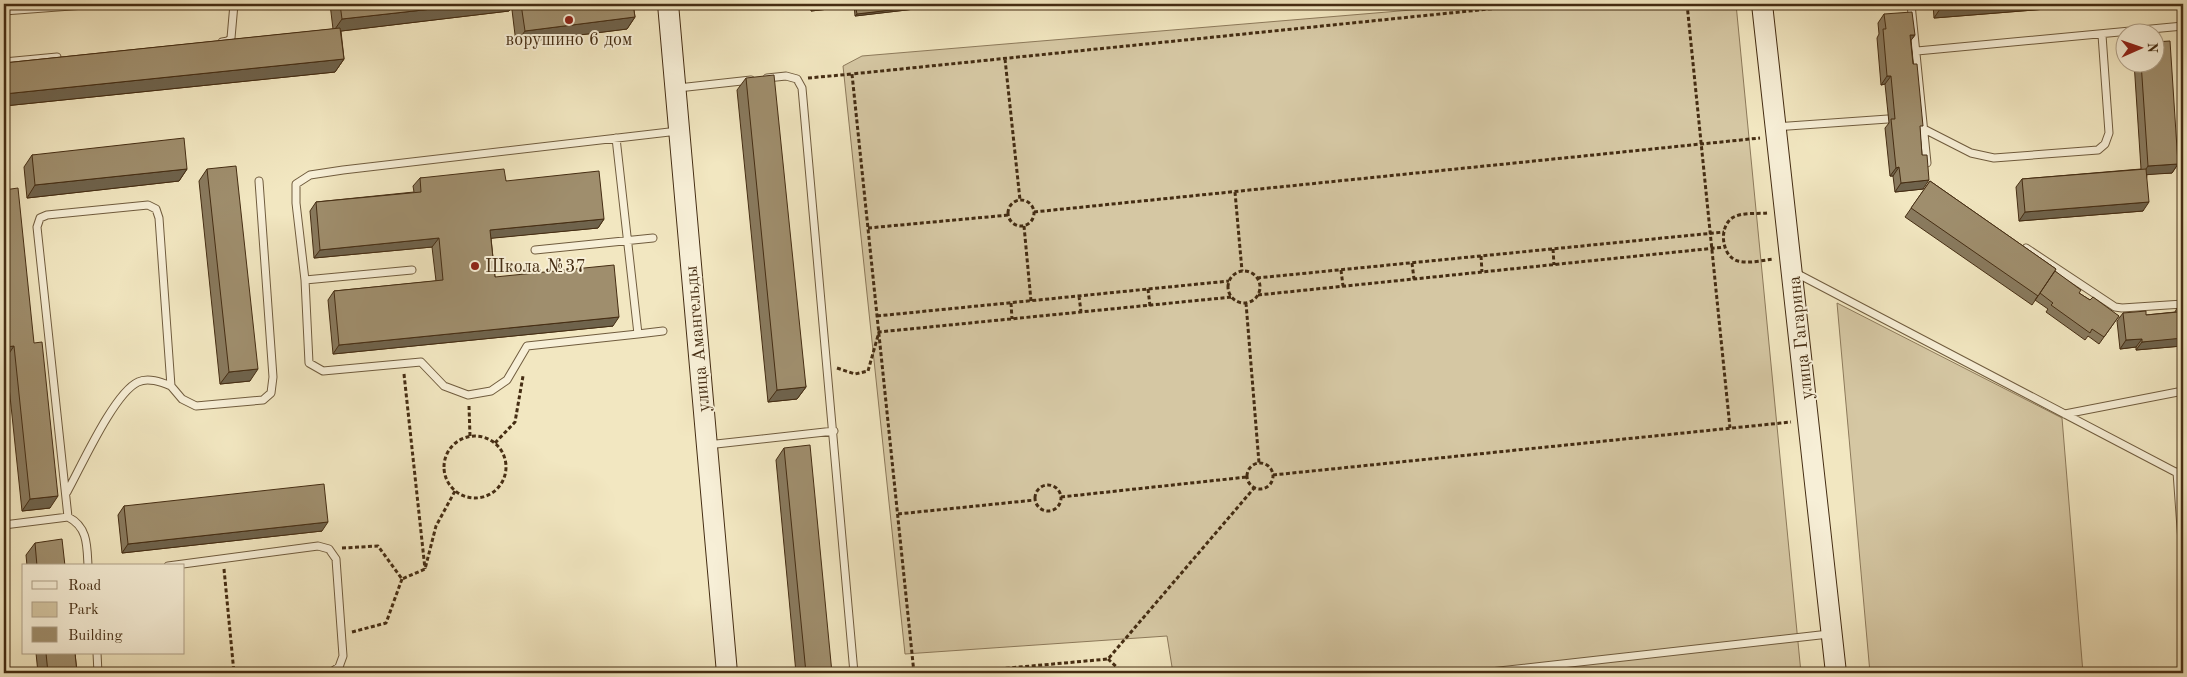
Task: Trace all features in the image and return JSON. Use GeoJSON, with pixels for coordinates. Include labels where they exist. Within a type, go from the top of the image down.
{"type":"FeatureCollection","features":[{"type":"Feature","properties":{"kind":"street","name":"улица Амангельды"},"geometry":{"type":"LineString","coordinates":[[668,4],[727,673]]}},
{"type":"Feature","properties":{"kind":"street","name":"улица Гагарина"},"geometry":{"type":"LineString","coordinates":[[1762,4],[1836,673]]}},
{"type":"Feature","properties":{"kind":"lane"},"geometry":{"type":"LineString","coordinates":[[4,11],[98,4]]}},
{"type":"Feature","properties":{"kind":"lane"},"geometry":{"type":"LineString","coordinates":[[215,43],[225,42],[230,38],[234,4]]}},
{"type":"Feature","properties":{"kind":"lane"},"geometry":{"type":"LineString","coordinates":[[1911,4],[1928,175]]}},
{"type":"Feature","properties":{"kind":"lane"},"geometry":{"type":"LineString","coordinates":[[1917,51],[2183,26]]}},
{"type":"Feature","properties":{"kind":"lane"},"geometry":{"type":"LineString","coordinates":[[1916,118],[1924,130],[1971,153],[1994,158],[2098,150],[2105,144],[2109,133],[2102,34]]}},
{"type":"Feature","properties":{"kind":"lane"},"geometry":{"type":"LineString","coordinates":[[4,62],[61,57]]}},
{"type":"Feature","properties":{"kind":"lane"},"geometry":{"type":"LineString","coordinates":[[675,89],[786,76],[797,79],[802,88],[834,431],[854,673]]}},
{"type":"Feature","properties":{"kind":"lane"},"geometry":{"type":"LineString","coordinates":[[1777,132],[1888,119]]}},
{"type":"Feature","properties":{"kind":"lane"},"geometry":{"type":"LineString","coordinates":[[663,331],[528,346],[507,380],[491,392],[468,395],[444,386],[421,362],[323,371],[309,363],[305,280],[296,203],[296,184],[310,174],[678,131]]}},
{"type":"Feature","properties":{"kind":"lane"},"geometry":{"type":"LineString","coordinates":[[616,138],[638,334]]}},
{"type":"Feature","properties":{"kind":"lane"},"geometry":{"type":"LineString","coordinates":[[67,493],[112,410],[128,388],[139,381],[157,380],[171,386],[182,399],[196,406],[262,400],[271,392],[273,377],[258,181]]}},
{"type":"Feature","properties":{"kind":"lane"},"geometry":{"type":"LineString","coordinates":[[68,517],[67,493],[37,227],[40,218],[47,215],[148,206],[156,209],[159,218],[171,386]]}},
{"type":"Feature","properties":{"kind":"lane"},"geometry":{"type":"LineString","coordinates":[[535,250],[653,238]]}},
{"type":"Feature","properties":{"kind":"lane"},"geometry":{"type":"LineString","coordinates":[[2018,242],[2115,307],[2183,304]]}},
{"type":"Feature","properties":{"kind":"lane"},"geometry":{"type":"LineString","coordinates":[[1791,264],[2065,414],[2180,474],[2183,556]]}},
{"type":"Feature","properties":{"kind":"lane"},"geometry":{"type":"LineString","coordinates":[[305,280],[412,270]]}},
{"type":"Feature","properties":{"kind":"lane"},"geometry":{"type":"LineString","coordinates":[[2065,414],[2183,391]]}},
{"type":"Feature","properties":{"kind":"lane"},"geometry":{"type":"LineString","coordinates":[[706,445],[834,431]]}},
{"type":"Feature","properties":{"kind":"lane"},"geometry":{"type":"LineString","coordinates":[[4,525],[68,517],[78,522],[86,541],[88,564]]}},
{"type":"Feature","properties":{"kind":"lane"},"geometry":{"type":"LineString","coordinates":[[182,564],[318,546],[329,549],[336,559],[343,656],[339,667],[330,673]]}},
{"type":"Feature","properties":{"kind":"lane"},"geometry":{"type":"LineString","coordinates":[[1481,673],[1832,633]]}},
{"type":"Feature","properties":{"kind":"lane"},"geometry":{"type":"LineString","coordinates":[[96,654],[98,673]]}},
{"type":"Feature","properties":{"kind":"path"},"geometry":{"type":"LineString","coordinates":[[797,79],[1538,4]]}},
{"type":"Feature","properties":{"kind":"path"},"geometry":{"type":"LineString","coordinates":[[1687,4],[1730,428]]}},
{"type":"Feature","properties":{"kind":"path"},"geometry":{"type":"LineString","coordinates":[[1005,59],[1020,200]]}},
{"type":"Feature","properties":{"kind":"path"},"geometry":{"type":"LineString","coordinates":[[852,74],[914,673]]}},
{"type":"Feature","properties":{"kind":"path"},"geometry":{"type":"LineString","coordinates":[[1034,212],[1701,144],[1777,132]]}},
{"type":"Feature","properties":{"kind":"path"},"geometry":{"type":"LineString","coordinates":[[1234,192],[1242,271]]}},
{"type":"Feature","properties":{"kind":"path"},"geometry":{"type":"LineString","coordinates":[[1020,200],[1028,202],[1034,212],[1030,222],[1024,226],[1016,224],[1009,214],[1010,206],[1020,200]]}},
{"type":"Feature","properties":{"kind":"path"},"geometry":{"type":"LineString","coordinates":[[1786,211],[1739,216],[1732,219],[1726,224],[1724,232],[1725,248],[1730,256],[1743,262],[1791,264]]}},
{"type":"Feature","properties":{"kind":"path"},"geometry":{"type":"LineString","coordinates":[[868,228],[1009,214]]}},
{"type":"Feature","properties":{"kind":"path"},"geometry":{"type":"LineString","coordinates":[[1024,226],[1031,301]]}},
{"type":"Feature","properties":{"kind":"path"},"geometry":{"type":"LineString","coordinates":[[1257,278],[1724,232]]}},
{"type":"Feature","properties":{"kind":"path"},"geometry":{"type":"LineString","coordinates":[[1258,295],[1725,248]]}},
{"type":"Feature","properties":{"kind":"path"},"geometry":{"type":"LineString","coordinates":[[1552,249],[1554,265]]}},
{"type":"Feature","properties":{"kind":"path"},"geometry":{"type":"LineString","coordinates":[[1481,256],[1482,272]]}},
{"type":"Feature","properties":{"kind":"path"},"geometry":{"type":"LineString","coordinates":[[1412,263],[1414,279]]}},
{"type":"Feature","properties":{"kind":"path"},"geometry":{"type":"LineString","coordinates":[[1342,270],[1343,286]]}},
{"type":"Feature","properties":{"kind":"path"},"geometry":{"type":"LineString","coordinates":[[1242,271],[1252,273],[1257,278],[1260,286],[1258,295],[1254,300],[1246,303],[1238,303],[1232,298],[1228,290],[1229,281],[1232,276],[1242,271]]}},
{"type":"Feature","properties":{"kind":"path"},"geometry":{"type":"LineString","coordinates":[[877,316],[1229,281]]}},
{"type":"Feature","properties":{"kind":"path"},"geometry":{"type":"LineString","coordinates":[[1148,289],[1150,306]]}},
{"type":"Feature","properties":{"kind":"path"},"geometry":{"type":"LineString","coordinates":[[1080,296],[1081,312]]}},
{"type":"Feature","properties":{"kind":"path"},"geometry":{"type":"LineString","coordinates":[[879,332],[1232,298]]}},
{"type":"Feature","properties":{"kind":"path"},"geometry":{"type":"LineString","coordinates":[[1011,303],[1012,319]]}},
{"type":"Feature","properties":{"kind":"path"},"geometry":{"type":"LineString","coordinates":[[1246,303],[1259,463]]}},
{"type":"Feature","properties":{"kind":"path"},"geometry":{"type":"LineString","coordinates":[[827,362],[845,373],[855,374],[868,371],[879,332]]}},
{"type":"Feature","properties":{"kind":"path"},"geometry":{"type":"LineString","coordinates":[[403,363],[425,569]]}},
{"type":"Feature","properties":{"kind":"path"},"geometry":{"type":"LineString","coordinates":[[495,443],[514,422],[524,376]]}},
{"type":"Feature","properties":{"kind":"path"},"geometry":{"type":"LineString","coordinates":[[468,395],[470,436]]}},
{"type":"Feature","properties":{"kind":"path"},"geometry":{"type":"LineString","coordinates":[[1273,474],[1809,420]]}},
{"type":"Feature","properties":{"kind":"path"},"geometry":{"type":"LineString","coordinates":[[470,436],[487,438],[495,443],[505,457],[505,475],[502,483],[489,495],[480,498],[471,498],[455,491],[445,476],[445,459],[454,443],[470,436]]}},
{"type":"Feature","properties":{"kind":"path"},"geometry":{"type":"LineString","coordinates":[[1259,463],[1266,464],[1273,474],[1271,483],[1268,486],[1259,488],[1255,487],[1247,477],[1251,466],[1259,463]]}},
{"type":"Feature","properties":{"kind":"path"},"geometry":{"type":"LineString","coordinates":[[1061,497],[1247,477]]}},
{"type":"Feature","properties":{"kind":"path"},"geometry":{"type":"LineString","coordinates":[[1046,485],[1057,490],[1061,497],[1058,505],[1047,511],[1039,507],[1035,500],[1037,492],[1046,485]]}},
{"type":"Feature","properties":{"kind":"path"},"geometry":{"type":"LineString","coordinates":[[954,673],[1108,659],[1255,487]]}},
{"type":"Feature","properties":{"kind":"path"},"geometry":{"type":"LineString","coordinates":[[425,569],[436,526],[455,491]]}},
{"type":"Feature","properties":{"kind":"path"},"geometry":{"type":"LineString","coordinates":[[898,514],[1035,500]]}},
{"type":"Feature","properties":{"kind":"path"},"geometry":{"type":"LineString","coordinates":[[329,549],[378,546],[402,579]]}},
{"type":"Feature","properties":{"kind":"path"},"geometry":{"type":"LineString","coordinates":[[222,558],[234,673]]}},
{"type":"Feature","properties":{"kind":"path"},"geometry":{"type":"LineString","coordinates":[[341,633],[363,630],[386,623],[402,579],[425,569]]}},
{"type":"Feature","properties":{"kind":"path"},"geometry":{"type":"LineString","coordinates":[[1108,659],[1123,673]]}},
{"type":"Feature","properties":{"kind":"green space"},"geometry":{"type":"Polygon","coordinates":[[[1483,4],[1736,4],[1801,673],[1173,673],[1167,636],[905,654],[843,66],[862,56],[1483,4]]]}},
{"type":"Feature","properties":{"kind":"green space"},"geometry":{"type":"Polygon","coordinates":[[[1837,303],[2062,418],[2083,673],[1870,673],[1837,303]]]}},
{"type":"Feature","properties":{"kind":"building"},"geometry":{"type":"Polygon","coordinates":[[[340,4],[477,4],[342,19],[340,4]]]}},
{"type":"Feature","properties":{"kind":"building"},"geometry":{"type":"Polygon","coordinates":[[[521,4],[633,4],[635,17],[525,31],[521,4]]]}},
{"type":"Feature","properties":{"kind":"building"},"geometry":{"type":"Polygon","coordinates":[[[814,4],[832,4],[814,6],[814,4]]]}},
{"type":"Feature","properties":{"kind":"building"},"geometry":{"type":"Polygon","coordinates":[[[855,4],[933,4],[933,5],[857,14],[855,4]]]}},
{"type":"Feature","properties":{"kind":"building"},"geometry":{"type":"Polygon","coordinates":[[[1940,4],[2005,4],[1940,9],[1940,4]]]}},
{"type":"Feature","properties":{"kind":"building"},"geometry":{"type":"Polygon","coordinates":[[[1912,12],[1915,35],[1910,35],[1913,64],[1917,64],[1923,126],[1920,126],[1922,155],[1927,155],[1929,180],[1901,183],[1899,167],[1896,168],[1891,119],[1895,119],[1891,76],[1887,76],[1883,29],[1886,29],[1884,14],[1912,12]]]}},
{"type":"Feature","properties":{"kind":"building"},"geometry":{"type":"Polygon","coordinates":[[[340,28],[344,59],[4,94],[4,63],[340,28]]]}},
{"type":"Feature","properties":{"kind":"building"},"geometry":{"type":"Polygon","coordinates":[[[2164,41],[2170,41],[2178,164],[2148,166],[2142,72],[2164,72],[2164,41]]]}},
{"type":"Feature","properties":{"kind":"building"},"geometry":{"type":"Polygon","coordinates":[[[774,75],[806,387],[777,390],[746,78],[774,75]]]}},
{"type":"Feature","properties":{"kind":"building"},"geometry":{"type":"Polygon","coordinates":[[[184,138],[187,169],[35,185],[32,155],[184,138]]]}},
{"type":"Feature","properties":{"kind":"building"},"geometry":{"type":"Polygon","coordinates":[[[236,166],[258,369],[229,372],[207,169],[236,166]]]}},
{"type":"Feature","properties":{"kind":"building"},"geometry":{"type":"Polygon","coordinates":[[[504,169],[506,181],[599,171],[604,219],[490,230],[495,277],[614,265],[619,317],[339,345],[334,291],[443,280],[439,238],[320,250],[316,202],[421,192],[420,178],[504,169]]]}},
{"type":"Feature","properties":{"kind":"building"},"geometry":{"type":"Polygon","coordinates":[[[2146,169],[2149,202],[2025,212],[2022,179],[2146,169]]]}},
{"type":"Feature","properties":{"kind":"building"},"geometry":{"type":"Polygon","coordinates":[[[1930,181],[2056,269],[2038,296],[1911,208],[1930,181]]]}},
{"type":"Feature","properties":{"kind":"building"},"geometry":{"type":"Polygon","coordinates":[[[18,188],[34,343],[42,342],[58,496],[30,499],[14,346],[6,347],[4,321],[4,190],[18,188]]]}},
{"type":"Feature","properties":{"kind":"building"},"geometry":{"type":"Polygon","coordinates":[[[2055,271],[2081,290],[2079,293],[2090,300],[2093,297],[2119,316],[2104,337],[2092,329],[2090,333],[2051,305],[2053,303],[2040,293],[2055,271]]]}},
{"type":"Feature","properties":{"kind":"building"},"geometry":{"type":"Polygon","coordinates":[[[2177,308],[2183,308],[2183,338],[2142,342],[2142,339],[2126,340],[2123,313],[2146,311],[2146,315],[2178,312],[2177,308]]]}},
{"type":"Feature","properties":{"kind":"building"},"geometry":{"type":"Polygon","coordinates":[[[810,445],[832,673],[806,673],[784,448],[810,445]]]}},
{"type":"Feature","properties":{"kind":"building"},"geometry":{"type":"Polygon","coordinates":[[[324,484],[328,522],[128,544],[124,506],[324,484]]]}},
{"type":"Feature","properties":{"kind":"building"},"geometry":{"type":"Polygon","coordinates":[[[62,539],[65,564],[37,564],[35,543],[62,539]]]}},
{"type":"Feature","properties":{"kind":"building"},"geometry":{"type":"Polygon","coordinates":[[[46,654],[75,654],[77,673],[48,673],[46,654]]]}},
{"type":"Feature","properties":{"kind":"place","name":"ворушино 6 дом"},"geometry":{"type":"Point","coordinates":[569,20]}},
{"type":"Feature","properties":{"kind":"place","name":"Школа №37"},"geometry":{"type":"Point","coordinates":[475,266]}}]}
